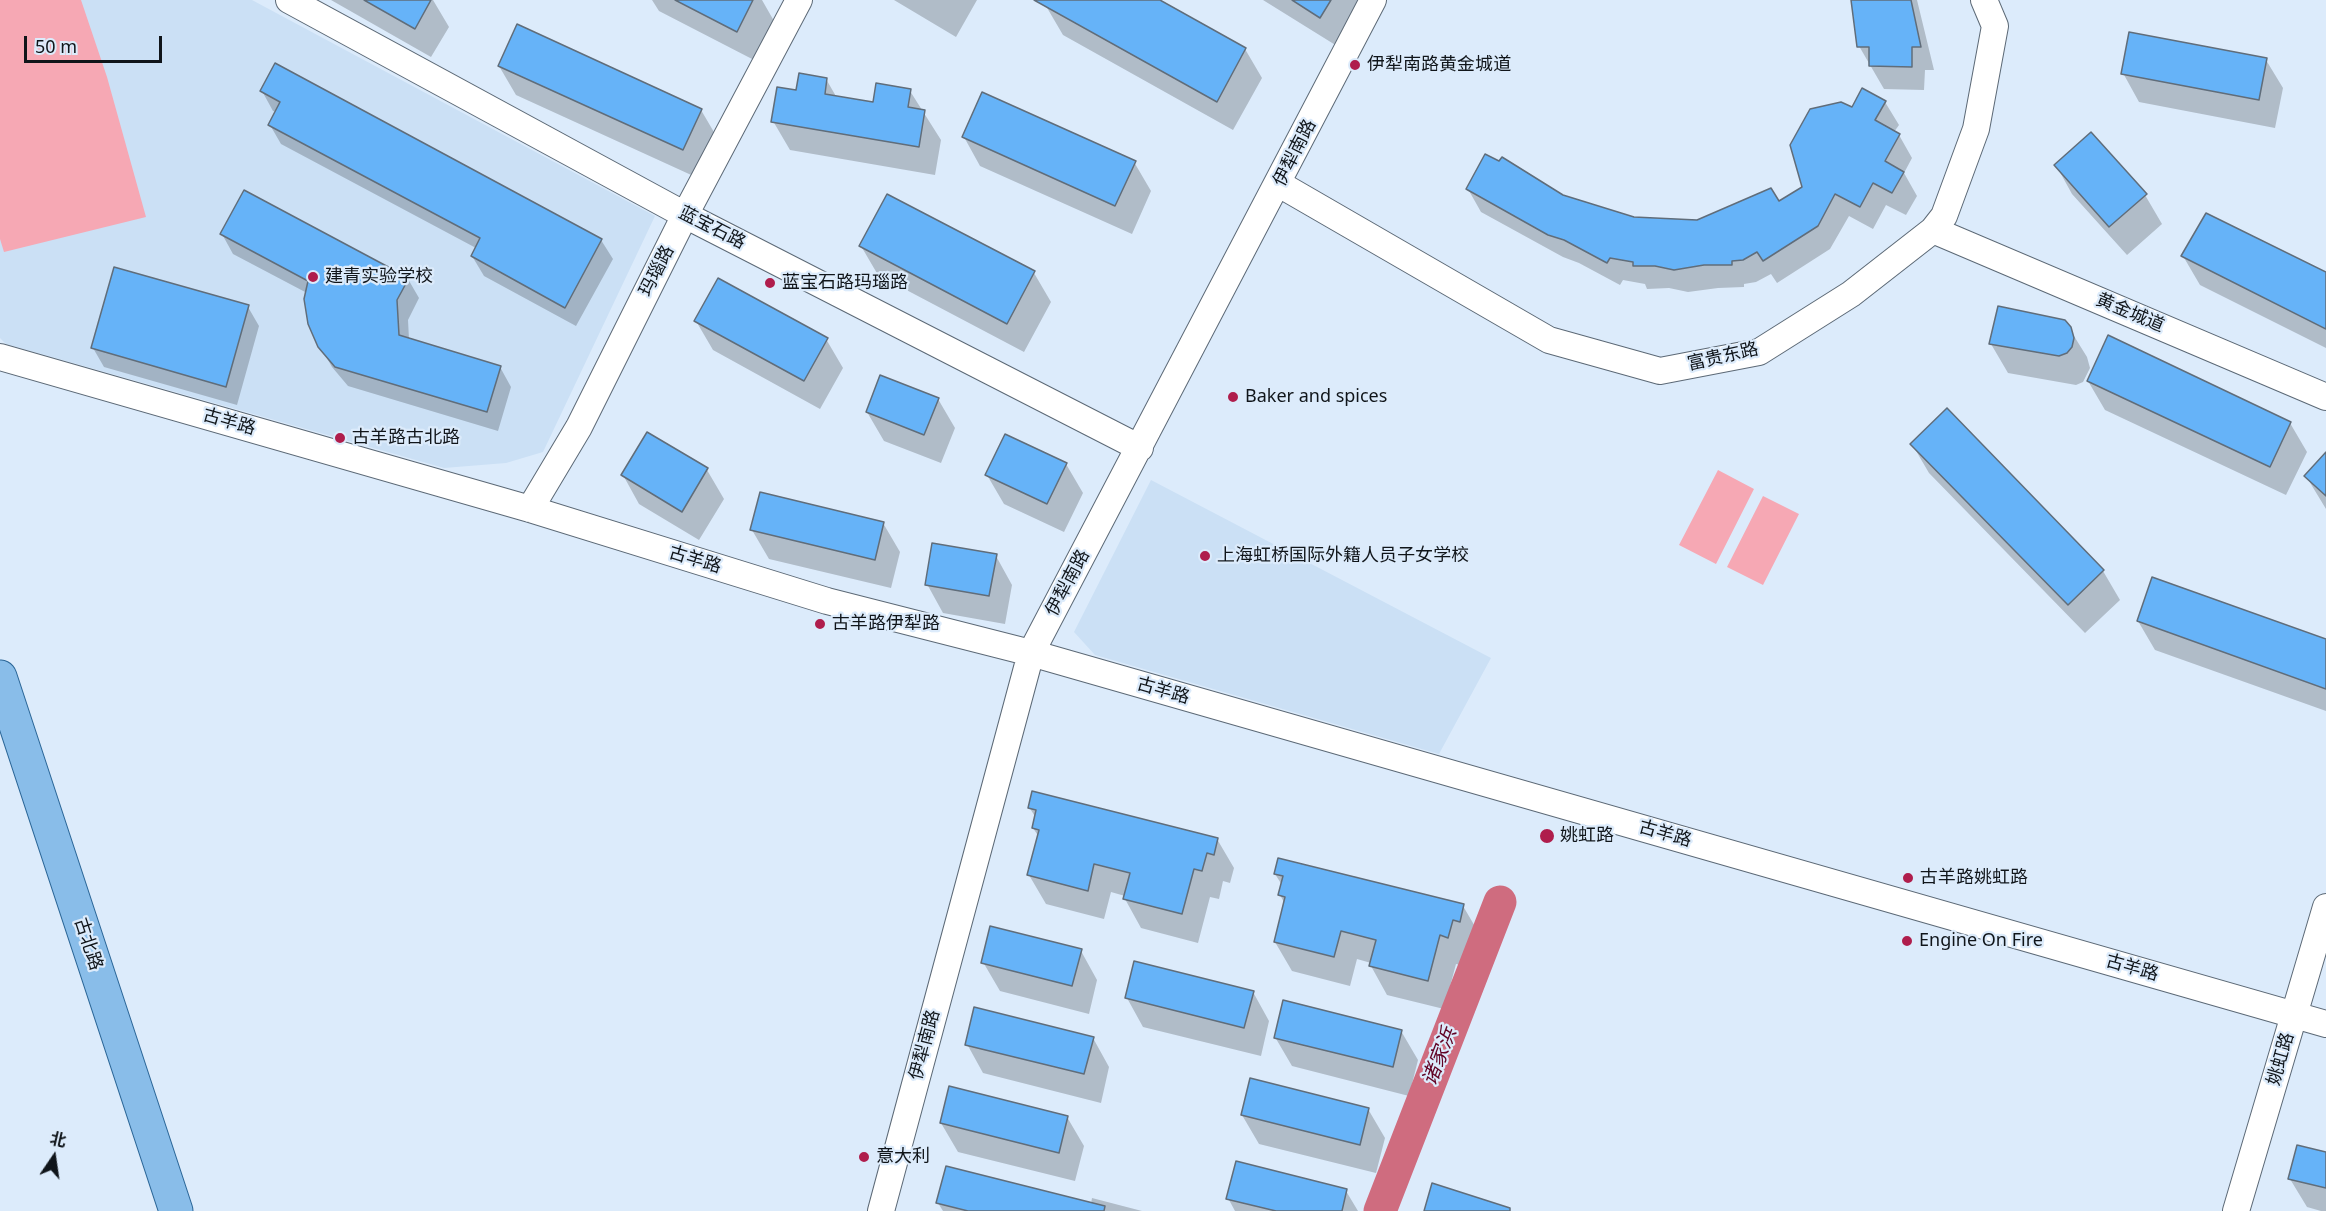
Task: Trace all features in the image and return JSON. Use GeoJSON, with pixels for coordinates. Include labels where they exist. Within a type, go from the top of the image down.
{"type":"FeatureCollection","features":[{"type":"Feature","properties":{"kind":"main road","name":"古北路"},"geometry":{"type":"LineString","coordinates":[[0,677],[176,1211]]}},
{"type":"Feature","properties":{"kind":"street","name":"蓝宝石路"},"geometry":{"type":"LineString","coordinates":[[289,0],[685,215],[1140,448]]}},
{"type":"Feature","properties":{"kind":"street","name":"玛瑙路"},"geometry":{"type":"LineString","coordinates":[[530,509],[579,427],[685,215],[799,0]]}},
{"type":"Feature","properties":{"kind":"street","name":"伊犁南路"},"geometry":{"type":"LineString","coordinates":[[881,1211],[1031,653],[1373,0]]}},
{"type":"Feature","properties":{"kind":"street","name":"富贵东路"},"geometry":{"type":"LineString","coordinates":[[1278,184],[1549,340],[1660,371],[1759,352],[1851,294],[1933,230],[1944,216],[1976,129],[1995,26],[1984,0]]}},
{"type":"Feature","properties":{"kind":"street","name":"黄金城道"},"geometry":{"type":"LineString","coordinates":[[1933,230],[2326,397]]}},
{"type":"Feature","properties":{"kind":"street","name":"古羊路"},"geometry":{"type":"LineString","coordinates":[[0,357],[530,509],[827,601],[1031,653],[2326,1023]]}},
{"type":"Feature","properties":{"kind":"street","name":"姚虹路"},"geometry":{"type":"LineString","coordinates":[[2236,1211],[2326,907]]}},
{"type":"Feature","properties":{"kind":"shaded area","name":"建青实验学校"},"geometry":{"type":"Polygon","coordinates":[[[0,0],[252,0],[655,216],[543,452],[506,463],[444,468],[6,344],[0,338],[0,0]]]}},
{"type":"Feature","properties":{"kind":"shaded area"},"geometry":{"type":"Polygon","coordinates":[[[0,0],[81,0],[107,77],[146,217],[4,252],[0,239],[0,0]]]}},
{"type":"Feature","properties":{"kind":"shaded area"},"geometry":{"type":"Polygon","coordinates":[[[1718,470],[1754,489],[1716,564],[1679,545],[1718,470]]]}},
{"type":"Feature","properties":{"kind":"shaded area","name":"上海虹桥国际外籍人员子女学校"},"geometry":{"type":"Polygon","coordinates":[[[1151,480],[1491,658],[1439,754],[1095,655],[1074,632],[1151,480]]]}},
{"type":"Feature","properties":{"kind":"shaded area"},"geometry":{"type":"Polygon","coordinates":[[[1763,496],[1799,514],[1763,585],[1727,567],[1763,496]]]}},
{"type":"Feature","properties":{"kind":"building"},"geometry":{"type":"Polygon","coordinates":[[[364,0],[431,0],[415,29],[364,0]]]}},
{"type":"Feature","properties":{"kind":"building"},"geometry":{"type":"Polygon","coordinates":[[[675,0],[753,0],[737,32],[675,0]]]}},
{"type":"Feature","properties":{"kind":"building"},"geometry":{"type":"Polygon","coordinates":[[[1034,0],[1160,0],[1246,48],[1217,102],[1034,0]]]}},
{"type":"Feature","properties":{"kind":"building"},"geometry":{"type":"Polygon","coordinates":[[[1292,0],[1331,0],[1320,18],[1292,0]]]}},
{"type":"Feature","properties":{"kind":"building"},"geometry":{"type":"Polygon","coordinates":[[[1851,0],[1911,0],[1921,47],[1912,47],[1912,67],[1869,66],[1869,47],[1857,47],[1851,0]]]}},
{"type":"Feature","properties":{"kind":"building"},"geometry":{"type":"Polygon","coordinates":[[[517,24],[702,109],[683,150],[498,66],[517,24]]]}},
{"type":"Feature","properties":{"kind":"building"},"geometry":{"type":"Polygon","coordinates":[[[2129,32],[2267,58],[2259,100],[2121,74],[2129,32]]]}},
{"type":"Feature","properties":{"kind":"building"},"geometry":{"type":"Polygon","coordinates":[[[275,63],[602,239],[565,308],[471,256],[480,238],[268,125],[280,102],[260,91],[275,63]]]}},
{"type":"Feature","properties":{"kind":"building"},"geometry":{"type":"Polygon","coordinates":[[[799,73],[827,78],[825,94],[873,102],[876,83],[911,89],[908,107],[925,110],[919,147],[771,122],[777,87],[796,90],[799,73]]]}},
{"type":"Feature","properties":{"kind":"building"},"geometry":{"type":"Polygon","coordinates":[[[1862,88],[1886,101],[1875,120],[1900,134],[1885,161],[1904,172],[1892,193],[1873,183],[1860,207],[1835,194],[1818,226],[1763,261],[1757,252],[1743,260],[1732,261],[1732,265],[1704,265],[1674,270],[1655,266],[1633,266],[1633,262],[1610,258],[1607,263],[1564,240],[1548,235],[1466,189],[1485,154],[1499,161],[1502,157],[1563,195],[1634,217],[1697,220],[1771,188],[1779,201],[1802,187],[1790,145],[1810,109],[1841,102],[1852,107],[1862,88]]]}},
{"type":"Feature","properties":{"kind":"building"},"geometry":{"type":"Polygon","coordinates":[[[982,92],[1136,161],[1115,206],[962,137],[982,92]]]}},
{"type":"Feature","properties":{"kind":"building"},"geometry":{"type":"Polygon","coordinates":[[[2091,132],[2147,194],[2109,227],[2054,165],[2091,132]]]}},
{"type":"Feature","properties":{"kind":"building"},"geometry":{"type":"Polygon","coordinates":[[[244,190],[409,278],[397,300],[399,335],[501,366],[487,412],[335,367],[318,347],[308,324],[304,299],[308,281],[220,234],[244,190]]]}},
{"type":"Feature","properties":{"kind":"building"},"geometry":{"type":"Polygon","coordinates":[[[887,194],[1035,271],[1007,324],[859,246],[887,194]]]}},
{"type":"Feature","properties":{"kind":"building"},"geometry":{"type":"Polygon","coordinates":[[[2206,213],[2326,272],[2326,329],[2181,256],[2206,213]]]}},
{"type":"Feature","properties":{"kind":"building"},"geometry":{"type":"Polygon","coordinates":[[[114,267],[249,305],[226,387],[91,348],[114,267]]]}},
{"type":"Feature","properties":{"kind":"building"},"geometry":{"type":"Polygon","coordinates":[[[718,278],[828,338],[804,381],[694,321],[718,278]]]}},
{"type":"Feature","properties":{"kind":"building"},"geometry":{"type":"Polygon","coordinates":[[[1998,306],[2065,320],[2071,327],[2074,338],[2072,347],[2067,353],[2059,356],[1989,344],[1998,306]]]}},
{"type":"Feature","properties":{"kind":"building"},"geometry":{"type":"Polygon","coordinates":[[[2108,335],[2291,422],[2270,467],[2087,381],[2108,335]]]}},
{"type":"Feature","properties":{"kind":"building"},"geometry":{"type":"Polygon","coordinates":[[[880,375],[939,398],[924,435],[866,412],[880,375]]]}},
{"type":"Feature","properties":{"kind":"building"},"geometry":{"type":"Polygon","coordinates":[[[1947,408],[2104,570],[2068,605],[1910,444],[1947,408]]]}},
{"type":"Feature","properties":{"kind":"building"},"geometry":{"type":"Polygon","coordinates":[[[647,432],[708,468],[682,512],[621,475],[647,432]]]}},
{"type":"Feature","properties":{"kind":"building"},"geometry":{"type":"Polygon","coordinates":[[[1005,434],[1067,463],[1047,504],[985,475],[1005,434]]]}},
{"type":"Feature","properties":{"kind":"building"},"geometry":{"type":"Polygon","coordinates":[[[2326,452],[2326,496],[2304,476],[2326,452]]]}},
{"type":"Feature","properties":{"kind":"building"},"geometry":{"type":"Polygon","coordinates":[[[760,492],[884,522],[875,560],[750,530],[760,492]]]}},
{"type":"Feature","properties":{"kind":"building"},"geometry":{"type":"Polygon","coordinates":[[[932,543],[997,554],[989,596],[925,585],[932,543]]]}},
{"type":"Feature","properties":{"kind":"building"},"geometry":{"type":"Polygon","coordinates":[[[2152,577],[2326,639],[2326,689],[2137,621],[2152,577]]]}},
{"type":"Feature","properties":{"kind":"building"},"geometry":{"type":"Polygon","coordinates":[[[1032,791],[1218,838],[1214,855],[1207,853],[1202,871],[1194,869],[1182,914],[1123,899],[1130,873],[1094,864],[1088,891],[1027,875],[1039,830],[1032,828],[1036,810],[1028,808],[1032,791]]]}},
{"type":"Feature","properties":{"kind":"building"},"geometry":{"type":"Polygon","coordinates":[[[1278,858],[1464,904],[1460,922],[1453,920],[1448,938],[1440,935],[1428,981],[1369,966],[1376,940],[1341,931],[1334,957],[1274,942],[1285,897],[1278,895],[1283,876],[1274,874],[1278,858]]]}},
{"type":"Feature","properties":{"kind":"building"},"geometry":{"type":"Polygon","coordinates":[[[990,926],[1082,949],[1072,986],[981,963],[990,926]]]}},
{"type":"Feature","properties":{"kind":"building"},"geometry":{"type":"Polygon","coordinates":[[[1134,961],[1254,991],[1244,1028],[1125,998],[1134,961]]]}},
{"type":"Feature","properties":{"kind":"building"},"geometry":{"type":"Polygon","coordinates":[[[1283,1000],[1402,1030],[1393,1067],[1274,1038],[1283,1000]]]}},
{"type":"Feature","properties":{"kind":"building"},"geometry":{"type":"Polygon","coordinates":[[[974,1007],[1094,1037],[1084,1074],[965,1045],[974,1007]]]}},
{"type":"Feature","properties":{"kind":"building"},"geometry":{"type":"Polygon","coordinates":[[[1250,1078],[1369,1108],[1360,1145],[1241,1115],[1250,1078]]]}},
{"type":"Feature","properties":{"kind":"building"},"geometry":{"type":"Polygon","coordinates":[[[949,1086],[1068,1116],[1059,1153],[940,1123],[949,1086]]]}},
{"type":"Feature","properties":{"kind":"building"},"geometry":{"type":"Polygon","coordinates":[[[2297,1145],[2326,1152],[2326,1188],[2288,1179],[2297,1145]]]}},
{"type":"Feature","properties":{"kind":"building"},"geometry":{"type":"Polygon","coordinates":[[[1236,1161],[1347,1189],[1342,1211],[1276,1211],[1226,1199],[1236,1161]]]}},
{"type":"Feature","properties":{"kind":"building"},"geometry":{"type":"Polygon","coordinates":[[[946,1166],[1105,1206],[1104,1211],[968,1211],[936,1203],[946,1166]]]}},
{"type":"Feature","properties":{"kind":"building"},"geometry":{"type":"Polygon","coordinates":[[[1432,1183],[1510,1208],[1510,1211],[1424,1211],[1432,1183]]]}},
{"type":"Feature","properties":{"kind":"waterway","name":"诸家浜"},"geometry":{"type":"LineString","coordinates":[[1380,1211],[1500,902]]}},
{"type":"Feature","properties":{"kind":"place","name":"伊犁南路黄金城道"},"geometry":{"type":"Point","coordinates":[1355,65]}},
{"type":"Feature","properties":{"kind":"place","name":"建青实验学校"},"geometry":{"type":"Point","coordinates":[313,277]}},
{"type":"Feature","properties":{"kind":"place","name":"蓝宝石路玛瑙路"},"geometry":{"type":"Point","coordinates":[770,283]}},
{"type":"Feature","properties":{"kind":"place","name":"Baker and spices"},"geometry":{"type":"Point","coordinates":[1233,397]}},
{"type":"Feature","properties":{"kind":"place","name":"古羊路古北路"},"geometry":{"type":"Point","coordinates":[340,438]}},
{"type":"Feature","properties":{"kind":"place","name":"上海虹桥国际外籍人员子女学校"},"geometry":{"type":"Point","coordinates":[1205,556]}},
{"type":"Feature","properties":{"kind":"place","name":"古羊路伊犁路"},"geometry":{"type":"Point","coordinates":[820,624]}},
{"type":"Feature","properties":{"kind":"place","name":"姚虹路"},"geometry":{"type":"Point","coordinates":[1547,836]}},
{"type":"Feature","properties":{"kind":"place","name":"古羊路姚虹路"},"geometry":{"type":"Point","coordinates":[1908,878]}},
{"type":"Feature","properties":{"kind":"place","name":"Engine On Fire"},"geometry":{"type":"Point","coordinates":[1907,941]}},
{"type":"Feature","properties":{"kind":"place","name":"意大利"},"geometry":{"type":"Point","coordinates":[864,1157]}}]}
